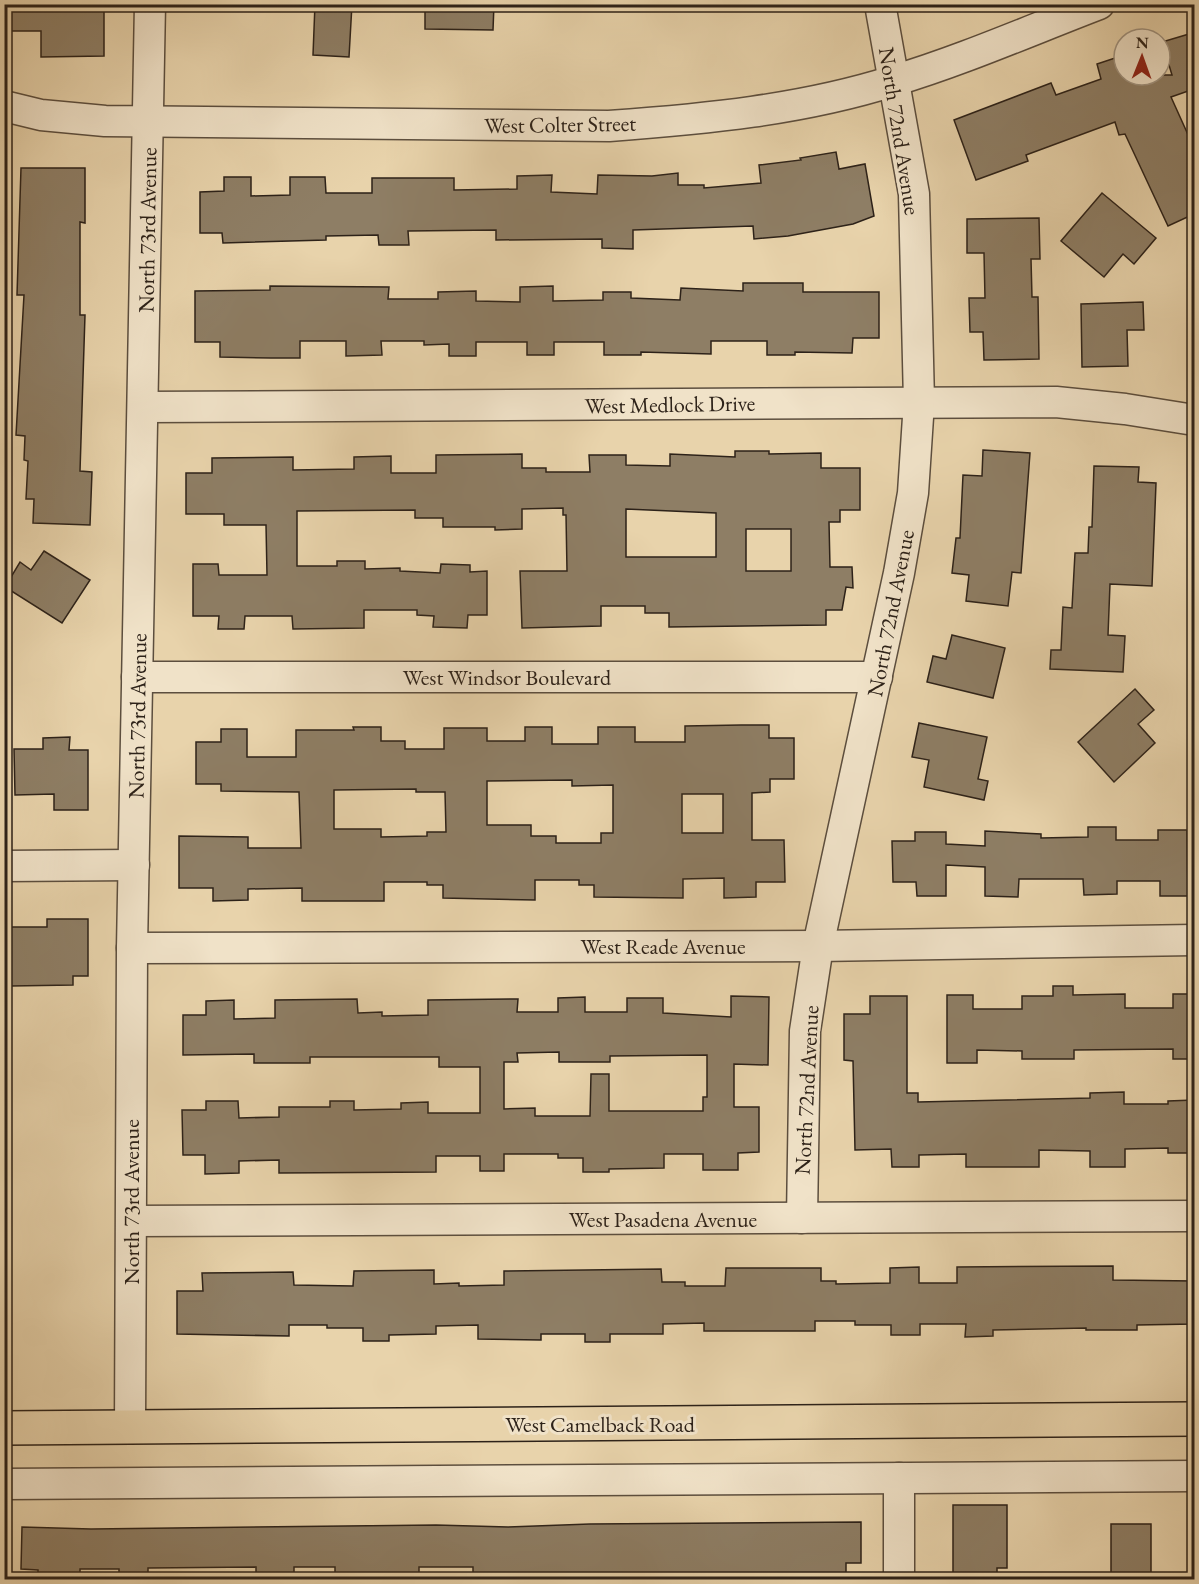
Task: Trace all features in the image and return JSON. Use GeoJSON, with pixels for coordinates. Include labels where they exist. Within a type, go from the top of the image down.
{"type":"FeatureCollection","features":[{"type":"Feature","properties":{"kind":"main road","name":"West Camelback Road"},"geometry":{"type":"LineString","coordinates":[[4,1428],[1194,1419]]}},
{"type":"Feature","properties":{"kind":"street","name":"North 73rd Avenue"},"geometry":{"type":"LineString","coordinates":[[130,1428],[132,948],[150,4]]}},
{"type":"Feature","properties":{"kind":"street","name":"North 72nd Avenue"},"geometry":{"type":"LineString","coordinates":[[802,1218],[805,1031],[818,946],[877,676],[913,493],[920,402],[914,194],[880,4]]}},
{"type":"Feature","properties":{"kind":"street","name":"West Colter Street"},"geometry":{"type":"LineString","coordinates":[[4,106],[52,116],[149,122],[609,126],[759,112],[894,81],[1099,4]]}},
{"type":"Feature","properties":{"kind":"street","name":"West Medlock Drive"},"geometry":{"type":"LineString","coordinates":[[144,407],[1056,402],[1125,409],[1194,420]]}},
{"type":"Feature","properties":{"kind":"street","name":"West Windsor Boulevard"},"geometry":{"type":"LineString","coordinates":[[137,677],[877,676]]}},
{"type":"Feature","properties":{"kind":"street"},"geometry":{"type":"LineString","coordinates":[[4,866],[134,865]]}},
{"type":"Feature","properties":{"kind":"street","name":"West Reade Avenue"},"geometry":{"type":"LineString","coordinates":[[132,948],[818,946],[1194,940]]}},
{"type":"Feature","properties":{"kind":"street","name":"West Pasadena Avenue"},"geometry":{"type":"LineString","coordinates":[[132,1221],[1194,1216]]}},
{"type":"Feature","properties":{"kind":"street"},"geometry":{"type":"LineString","coordinates":[[4,1484],[1194,1476]]}},
{"type":"Feature","properties":{"kind":"street"},"geometry":{"type":"LineString","coordinates":[[899,1478],[899,1580]]}},
{"type":"Feature","properties":{"kind":"building"},"geometry":{"type":"Polygon","coordinates":[[[4,4],[104,4],[104,56],[41,57],[41,31],[4,31],[4,4]]]}},
{"type":"Feature","properties":{"kind":"building"},"geometry":{"type":"Polygon","coordinates":[[[315,4],[352,4],[349,57],[313,55],[315,4]]]}},
{"type":"Feature","properties":{"kind":"building"},"geometry":{"type":"Polygon","coordinates":[[[425,4],[494,4],[493,30],[425,29],[425,4]]]}},
{"type":"Feature","properties":{"kind":"building"},"geometry":{"type":"Polygon","coordinates":[[[1189,34],[1194,54],[1194,89],[1171,97],[1194,148],[1194,214],[1168,226],[1125,134],[1119,135],[1115,122],[1026,155],[1028,161],[976,180],[954,120],[1051,83],[1056,95],[1101,79],[1097,64],[1112,59],[1112,87],[1172,87],[1172,39],[1189,34]]]}},
{"type":"Feature","properties":{"kind":"building"},"geometry":{"type":"Polygon","coordinates":[[[836,152],[839,169],[865,164],[874,216],[853,224],[788,236],[754,239],[753,226],[633,230],[633,249],[602,248],[602,239],[496,240],[496,230],[408,231],[409,245],[379,245],[378,235],[326,236],[326,240],[223,243],[222,233],[200,233],[200,192],[224,191],[224,177],[251,177],[251,196],[290,195],[290,177],[325,177],[326,193],[372,193],[372,178],[454,178],[454,190],[517,189],[517,176],[552,175],[551,192],[597,194],[598,175],[652,176],[678,173],[678,185],[704,185],[704,188],[761,183],[759,165],[801,160],[800,158],[836,152]]]}},
{"type":"Feature","properties":{"kind":"building"},"geometry":{"type":"Polygon","coordinates":[[[21,168],[85,168],[85,223],[80,222],[80,315],[85,315],[80,471],[92,472],[90,525],[33,523],[34,499],[26,499],[28,461],[24,460],[25,436],[16,435],[24,295],[17,295],[21,168]]]}},
{"type":"Feature","properties":{"kind":"building"},"geometry":{"type":"Polygon","coordinates":[[[1102,193],[1156,238],[1134,264],[1123,254],[1104,277],[1061,241],[1102,193]]]}},
{"type":"Feature","properties":{"kind":"building"},"geometry":{"type":"Polygon","coordinates":[[[1039,218],[1040,259],[1031,259],[1032,297],[1038,297],[1039,359],[984,360],[983,332],[970,332],[969,298],[985,298],[984,253],[967,253],[967,219],[1039,218]]]}},
{"type":"Feature","properties":{"kind":"building"},"geometry":{"type":"Polygon","coordinates":[[[743,283],[803,283],[803,292],[879,292],[879,338],[853,338],[852,353],[795,352],[795,355],[767,355],[767,341],[711,341],[711,354],[641,352],[641,355],[604,355],[604,342],[554,342],[554,355],[527,355],[527,342],[476,342],[476,356],[449,356],[449,344],[424,345],[424,341],[381,341],[382,355],[346,356],[346,341],[300,341],[300,358],[220,357],[220,342],[195,342],[195,291],[270,290],[270,286],[389,287],[388,299],[438,299],[438,292],[476,291],[476,301],[520,302],[520,287],[553,286],[553,301],[603,300],[603,292],[631,292],[631,298],[680,300],[681,288],[743,291],[743,283]]]}},
{"type":"Feature","properties":{"kind":"building"},"geometry":{"type":"Polygon","coordinates":[[[1143,302],[1144,330],[1127,330],[1128,366],[1082,367],[1081,304],[1143,302]]]}},
{"type":"Feature","properties":{"kind":"building"},"geometry":{"type":"Polygon","coordinates":[[[983,450],[1030,453],[1021,573],[1012,572],[1008,606],[966,601],[969,575],[952,573],[956,538],[960,538],[963,475],[982,476],[983,450]]]}},
{"type":"Feature","properties":{"kind":"building"},"geometry":{"type":"Polygon","coordinates":[[[735,451],[769,451],[769,454],[821,453],[821,468],[860,468],[860,510],[840,510],[840,522],[829,522],[830,567],[852,567],[853,588],[846,587],[842,610],[826,610],[826,625],[669,627],[669,613],[645,613],[645,606],[601,606],[601,626],[522,628],[520,571],[567,571],[566,515],[563,515],[563,508],[522,509],[522,529],[495,530],[495,527],[443,527],[443,518],[415,518],[415,510],[297,511],[297,566],[337,566],[337,561],[365,561],[365,569],[400,568],[400,571],[440,573],[441,564],[470,565],[470,572],[487,571],[487,615],[468,615],[467,628],[433,627],[434,616],[417,615],[417,610],[364,610],[364,628],[293,629],[292,616],[245,616],[244,629],[218,629],[219,616],[193,616],[193,564],[218,564],[219,575],[267,575],[266,525],[224,525],[224,514],[186,514],[186,473],[212,473],[212,458],[293,457],[293,470],[354,469],[354,457],[391,456],[391,473],[436,473],[436,455],[522,454],[522,468],[546,468],[546,472],[590,472],[589,455],[626,455],[626,465],[670,466],[670,454],[735,457],[735,451]],[[626,509],[626,557],[716,557],[716,513],[626,509]],[[746,529],[746,571],[791,571],[791,529],[746,529]]]}},
{"type":"Feature","properties":{"kind":"building"},"geometry":{"type":"Polygon","coordinates":[[[1094,466],[1139,467],[1138,482],[1156,483],[1152,586],[1110,584],[1108,635],[1125,636],[1123,672],[1050,669],[1051,650],[1061,650],[1063,607],[1072,608],[1075,553],[1088,553],[1089,527],[1092,527],[1094,466]]]}},
{"type":"Feature","properties":{"kind":"building"},"geometry":{"type":"Polygon","coordinates":[[[44,551],[90,580],[62,623],[5,587],[20,562],[31,570],[44,551]]]}},
{"type":"Feature","properties":{"kind":"building"},"geometry":{"type":"Polygon","coordinates":[[[952,635],[1005,648],[993,698],[927,682],[933,656],[946,659],[952,635]]]}},
{"type":"Feature","properties":{"kind":"building"},"geometry":{"type":"Polygon","coordinates":[[[1135,689],[1154,710],[1138,724],[1155,743],[1114,782],[1078,742],[1135,689]]]}},
{"type":"Feature","properties":{"kind":"building"},"geometry":{"type":"Polygon","coordinates":[[[919,723],[987,737],[978,779],[988,781],[984,800],[924,787],[929,760],[912,757],[919,723]]]}},
{"type":"Feature","properties":{"kind":"building"},"geometry":{"type":"Polygon","coordinates":[[[769,725],[769,738],[794,738],[794,779],[770,779],[770,792],[752,793],[752,840],[784,840],[785,882],[756,882],[756,897],[724,898],[724,878],[683,879],[683,898],[594,897],[594,885],[579,885],[579,880],[535,880],[535,900],[443,898],[443,885],[427,885],[427,882],[384,882],[384,901],[302,901],[302,888],[248,889],[248,900],[213,901],[213,888],[179,888],[179,836],[248,837],[248,848],[301,848],[299,792],[221,791],[221,784],[196,784],[196,742],[221,742],[221,729],[247,729],[247,757],[296,757],[296,730],[354,730],[353,727],[381,727],[381,741],[405,741],[405,749],[444,749],[444,728],[487,728],[487,741],[525,741],[525,727],[552,727],[552,744],[598,744],[598,727],[635,727],[635,742],[685,742],[685,726],[769,725]],[[572,780],[487,781],[487,825],[531,825],[531,836],[556,836],[556,843],[601,843],[601,833],[613,833],[613,785],[572,786],[572,780]],[[416,789],[334,790],[334,829],[381,829],[381,837],[427,836],[427,832],[446,832],[445,792],[416,792],[416,789]],[[682,794],[682,833],[723,833],[723,794],[682,794]]]}},
{"type":"Feature","properties":{"kind":"building"},"geometry":{"type":"Polygon","coordinates":[[[70,737],[69,750],[88,750],[88,810],[54,810],[54,794],[15,795],[14,749],[43,749],[43,738],[70,737]]]}},
{"type":"Feature","properties":{"kind":"building"},"geometry":{"type":"Polygon","coordinates":[[[1088,827],[1116,827],[1116,840],[1158,840],[1158,830],[1187,830],[1188,896],[1160,896],[1160,881],[1117,881],[1117,894],[1084,895],[1083,879],[1019,879],[1018,897],[985,896],[985,867],[946,865],[946,896],[917,896],[916,882],[893,882],[892,841],[915,841],[915,832],[946,832],[946,844],[985,846],[985,831],[1041,834],[1041,838],[1088,837],[1088,827]]]}},
{"type":"Feature","properties":{"kind":"building"},"geometry":{"type":"Polygon","coordinates":[[[47,919],[88,919],[88,976],[73,976],[73,985],[11,986],[11,927],[47,927],[47,919]]]}},
{"type":"Feature","properties":{"kind":"building"},"geometry":{"type":"Polygon","coordinates":[[[1053,986],[1073,986],[1073,995],[1125,994],[1125,1008],[1173,1008],[1173,994],[1194,994],[1194,1059],[1173,1059],[1173,1049],[1074,1050],[1074,1059],[1022,1059],[1022,1051],[977,1050],[977,1063],[947,1063],[947,995],[973,995],[973,1009],[1022,1009],[1022,996],[1053,996],[1053,986]]]}},
{"type":"Feature","properties":{"kind":"building"},"geometry":{"type":"Polygon","coordinates":[[[731,996],[769,997],[768,1065],[734,1064],[734,1107],[759,1107],[759,1152],[738,1153],[738,1170],[703,1170],[703,1154],[664,1154],[664,1168],[583,1172],[583,1158],[558,1158],[558,1154],[504,1154],[504,1171],[480,1171],[480,1156],[436,1156],[436,1172],[279,1173],[279,1160],[239,1161],[239,1173],[205,1174],[205,1155],[183,1155],[182,1110],[206,1110],[206,1101],[238,1101],[239,1118],[279,1117],[279,1107],[330,1107],[330,1101],[354,1101],[354,1110],[401,1109],[401,1103],[428,1102],[428,1113],[480,1113],[480,1067],[439,1067],[439,1057],[310,1057],[310,1063],[254,1063],[254,1054],[183,1055],[183,1015],[206,1015],[206,1001],[234,1000],[234,1019],[275,1018],[275,1000],[357,999],[358,1013],[382,1012],[382,1016],[428,1015],[428,1000],[518,999],[517,1012],[558,1012],[558,998],[585,997],[585,1012],[627,1012],[627,998],[663,998],[663,1013],[731,1017],[731,996]],[[559,1052],[517,1053],[518,1062],[504,1062],[504,1109],[535,1108],[535,1116],[590,1116],[591,1074],[609,1074],[609,1111],[703,1111],[703,1097],[707,1097],[707,1055],[610,1056],[610,1062],[559,1062],[559,1052]]]}},
{"type":"Feature","properties":{"kind":"building"},"geometry":{"type":"Polygon","coordinates":[[[870,996],[907,996],[907,1093],[918,1093],[918,1102],[1090,1098],[1090,1093],[1124,1092],[1124,1104],[1168,1104],[1168,1101],[1194,1100],[1194,1153],[1168,1153],[1168,1148],[1125,1149],[1125,1167],[1090,1167],[1090,1151],[1039,1150],[1039,1167],[966,1167],[966,1154],[919,1155],[919,1167],[892,1167],[891,1149],[855,1150],[853,1061],[844,1060],[844,1014],[870,1014],[870,996]]]}},
{"type":"Feature","properties":{"kind":"building"},"geometry":{"type":"Polygon","coordinates":[[[1113,1266],[1113,1280],[1194,1281],[1194,1324],[1137,1325],[1137,1330],[1086,1330],[1086,1328],[993,1330],[993,1336],[965,1337],[966,1324],[920,1324],[920,1335],[891,1335],[891,1325],[855,1325],[855,1321],[815,1321],[815,1331],[704,1331],[704,1323],[663,1324],[663,1334],[610,1334],[610,1342],[585,1342],[585,1334],[541,1334],[541,1340],[478,1339],[478,1325],[436,1326],[436,1334],[389,1335],[389,1341],[363,1341],[363,1328],[327,1328],[327,1325],[289,1325],[289,1336],[177,1334],[177,1291],[203,1291],[202,1273],[293,1272],[294,1285],[353,1286],[354,1271],[434,1270],[434,1284],[459,1283],[459,1286],[504,1285],[504,1271],[661,1269],[662,1282],[685,1282],[685,1286],[725,1286],[726,1268],[821,1268],[821,1281],[836,1281],[836,1284],[890,1283],[890,1268],[919,1267],[919,1283],[957,1283],[957,1267],[1113,1266]]]}},
{"type":"Feature","properties":{"kind":"building"},"geometry":{"type":"Polygon","coordinates":[[[953,1505],[1007,1505],[1007,1568],[997,1568],[997,1580],[953,1580],[953,1505]]]}},
{"type":"Feature","properties":{"kind":"building"},"geometry":{"type":"Polygon","coordinates":[[[861,1522],[861,1563],[846,1563],[846,1577],[473,1580],[473,1567],[419,1567],[419,1580],[335,1580],[335,1567],[294,1567],[294,1580],[256,1580],[256,1567],[148,1568],[148,1580],[119,1580],[119,1569],[80,1569],[80,1580],[38,1580],[38,1570],[21,1569],[22,1527],[91,1529],[436,1525],[508,1527],[590,1524],[861,1522]]]}},
{"type":"Feature","properties":{"kind":"building"},"geometry":{"type":"Polygon","coordinates":[[[1111,1524],[1151,1524],[1151,1580],[1111,1580],[1111,1524]]]}}]}
